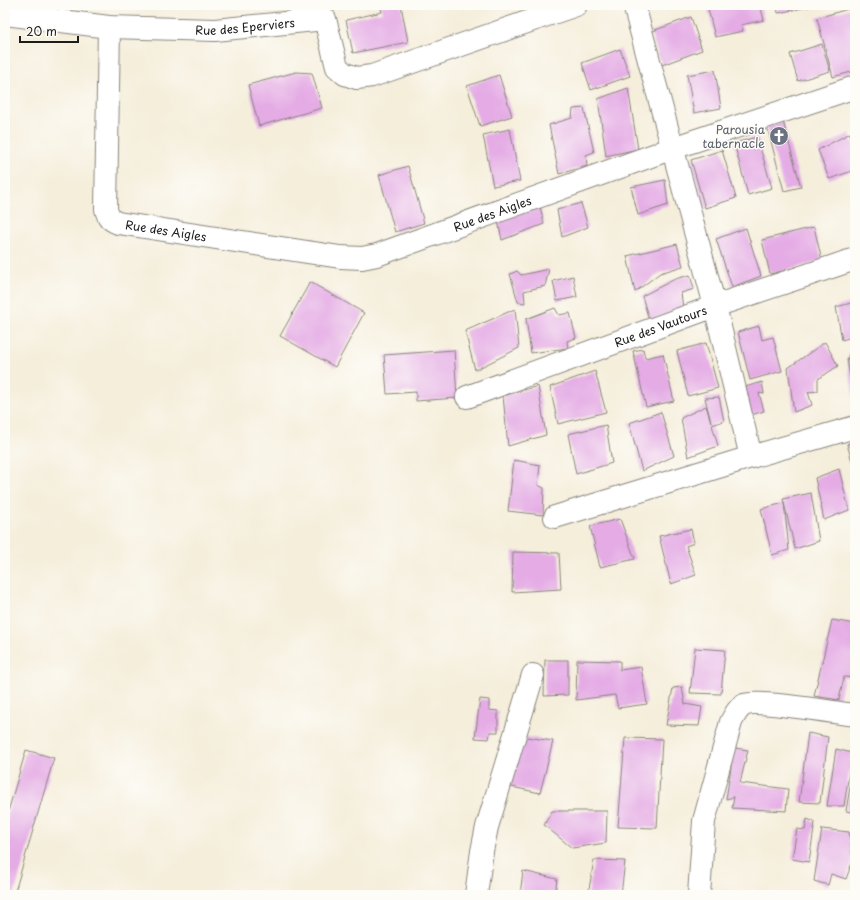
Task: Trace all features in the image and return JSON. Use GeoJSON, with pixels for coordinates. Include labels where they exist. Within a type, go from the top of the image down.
{"type":"FeatureCollection","features":[{"type":"Feature","properties":{"kind":"street","name":"Rue des Eperviers"},"geometry":{"type":"LineString","coordinates":[[5,14],[109,27],[215,30],[324,12],[337,67],[345,74],[357,78],[372,76],[576,5]]}},
{"type":"Feature","properties":{"kind":"street"},"geometry":{"type":"LineString","coordinates":[[634,5],[715,306],[751,457]]}},
{"type":"Feature","properties":{"kind":"street","name":"Rue des Aigles"},"geometry":{"type":"LineString","coordinates":[[109,27],[106,209],[108,216],[112,220],[340,257],[362,258],[377,255],[673,148],[855,86]]}},
{"type":"Feature","properties":{"kind":"street","name":"Rue des Vautours"},"geometry":{"type":"LineString","coordinates":[[467,397],[715,306],[855,259]]}},
{"type":"Feature","properties":{"kind":"street"},"geometry":{"type":"LineString","coordinates":[[555,517],[855,427]]}},
{"type":"Feature","properties":{"kind":"street"},"geometry":{"type":"LineString","coordinates":[[476,895],[487,827],[533,675]]}},
{"type":"Feature","properties":{"kind":"street"},"geometry":{"type":"LineString","coordinates":[[699,895],[704,821],[731,722],[737,711],[744,705],[762,703],[855,715]]}},
{"type":"Feature","properties":{"kind":"building"},"geometry":{"type":"Polygon","coordinates":[[[380,5],[401,5],[408,42],[353,53],[346,20],[382,12],[380,5]]]}},
{"type":"Feature","properties":{"kind":"building"},"geometry":{"type":"Polygon","coordinates":[[[707,5],[760,5],[764,20],[741,25],[743,31],[715,37],[707,5]]]}},
{"type":"Feature","properties":{"kind":"building"},"geometry":{"type":"Polygon","coordinates":[[[777,5],[813,5],[813,6],[778,13],[777,5]]]}},
{"type":"Feature","properties":{"kind":"building"},"geometry":{"type":"Polygon","coordinates":[[[855,7],[855,71],[833,77],[817,18],[855,7]]]}},
{"type":"Feature","properties":{"kind":"building"},"geometry":{"type":"Polygon","coordinates":[[[691,17],[702,50],[662,65],[650,32],[691,17]]]}},
{"type":"Feature","properties":{"kind":"building"},"geometry":{"type":"Polygon","coordinates":[[[822,44],[830,71],[798,81],[790,54],[822,44]]]}},
{"type":"Feature","properties":{"kind":"building"},"geometry":{"type":"Polygon","coordinates":[[[620,49],[630,76],[591,90],[582,63],[620,49]]]}},
{"type":"Feature","properties":{"kind":"building"},"geometry":{"type":"Polygon","coordinates":[[[715,70],[721,108],[694,113],[687,75],[715,70]]]}},
{"type":"Feature","properties":{"kind":"building"},"geometry":{"type":"Polygon","coordinates":[[[296,72],[312,73],[322,108],[259,126],[248,85],[296,72]]]}},
{"type":"Feature","properties":{"kind":"building"},"geometry":{"type":"Polygon","coordinates":[[[499,75],[512,116],[480,126],[467,86],[499,75]]]}},
{"type":"Feature","properties":{"kind":"building"},"geometry":{"type":"Polygon","coordinates":[[[628,88],[638,149],[606,156],[598,99],[628,88]]]}},
{"type":"Feature","properties":{"kind":"building"},"geometry":{"type":"Polygon","coordinates":[[[584,108],[594,152],[586,155],[587,166],[559,174],[549,125],[572,118],[573,109],[584,108]]]}},
{"type":"Feature","properties":{"kind":"building"},"geometry":{"type":"Polygon","coordinates":[[[783,121],[801,187],[784,191],[767,126],[783,121]]]}},
{"type":"Feature","properties":{"kind":"building"},"geometry":{"type":"Polygon","coordinates":[[[510,129],[520,181],[493,186],[483,135],[510,129]]]}},
{"type":"Feature","properties":{"kind":"building"},"geometry":{"type":"Polygon","coordinates":[[[850,133],[855,150],[855,170],[829,179],[818,150],[850,133]]]}},
{"type":"Feature","properties":{"kind":"building"},"geometry":{"type":"Polygon","coordinates":[[[757,137],[772,188],[748,195],[734,143],[757,137]]]}},
{"type":"Feature","properties":{"kind":"building"},"geometry":{"type":"Polygon","coordinates":[[[722,150],[736,198],[705,208],[691,160],[722,150]]]}},
{"type":"Feature","properties":{"kind":"building"},"geometry":{"type":"Polygon","coordinates":[[[408,166],[424,223],[395,232],[379,175],[408,166]]]}},
{"type":"Feature","properties":{"kind":"building"},"geometry":{"type":"Polygon","coordinates":[[[665,180],[668,205],[638,215],[631,187],[665,180]]]}},
{"type":"Feature","properties":{"kind":"building"},"geometry":{"type":"Polygon","coordinates":[[[581,203],[588,227],[562,237],[557,210],[581,203]]]}},
{"type":"Feature","properties":{"kind":"building"},"geometry":{"type":"Polygon","coordinates":[[[540,206],[544,224],[502,240],[498,221],[540,206]]]}},
{"type":"Feature","properties":{"kind":"building"},"geometry":{"type":"Polygon","coordinates":[[[814,227],[822,261],[770,274],[762,240],[814,227]]]}},
{"type":"Feature","properties":{"kind":"building"},"geometry":{"type":"Polygon","coordinates":[[[746,228],[761,276],[732,287],[716,239],[746,228]]]}},
{"type":"Feature","properties":{"kind":"building"},"geometry":{"type":"Polygon","coordinates":[[[677,244],[683,266],[660,273],[635,292],[627,256],[677,244]]]}},
{"type":"Feature","properties":{"kind":"building"},"geometry":{"type":"Polygon","coordinates":[[[549,269],[545,286],[524,291],[525,303],[518,302],[510,274],[517,271],[521,275],[549,269]]]}},
{"type":"Feature","properties":{"kind":"building"},"geometry":{"type":"Polygon","coordinates":[[[690,275],[694,289],[681,293],[683,308],[649,320],[642,296],[675,279],[690,275]]]}},
{"type":"Feature","properties":{"kind":"building"},"geometry":{"type":"Polygon","coordinates":[[[573,276],[577,297],[557,301],[553,281],[573,276]]]}},
{"type":"Feature","properties":{"kind":"building"},"geometry":{"type":"Polygon","coordinates":[[[310,282],[364,313],[335,367],[280,336],[310,282]]]}},
{"type":"Feature","properties":{"kind":"building"},"geometry":{"type":"Polygon","coordinates":[[[855,302],[855,336],[842,340],[836,307],[855,302]]]}},
{"type":"Feature","properties":{"kind":"building"},"geometry":{"type":"Polygon","coordinates":[[[555,308],[559,315],[570,313],[576,338],[567,341],[568,348],[531,353],[526,319],[555,308]]]}},
{"type":"Feature","properties":{"kind":"building"},"geometry":{"type":"Polygon","coordinates":[[[515,309],[519,348],[475,370],[465,331],[515,309]]]}},
{"type":"Feature","properties":{"kind":"building"},"geometry":{"type":"Polygon","coordinates":[[[759,326],[762,340],[773,337],[782,371],[750,380],[738,332],[759,326]]]}},
{"type":"Feature","properties":{"kind":"building"},"geometry":{"type":"Polygon","coordinates":[[[825,342],[838,366],[818,379],[818,391],[808,392],[812,405],[794,412],[788,368],[825,342]]]}},
{"type":"Feature","properties":{"kind":"building"},"geometry":{"type":"Polygon","coordinates":[[[706,343],[718,388],[688,396],[677,351],[706,343]]]}},
{"type":"Feature","properties":{"kind":"building"},"geometry":{"type":"Polygon","coordinates":[[[855,347],[854,398],[847,360],[851,349],[855,347]]]}},
{"type":"Feature","properties":{"kind":"building"},"geometry":{"type":"Polygon","coordinates":[[[643,349],[645,358],[663,354],[674,401],[646,407],[633,351],[643,349]]]}},
{"type":"Feature","properties":{"kind":"building"},"geometry":{"type":"Polygon","coordinates":[[[454,350],[457,398],[416,401],[416,392],[387,394],[384,355],[454,350]]]}},
{"type":"Feature","properties":{"kind":"building"},"geometry":{"type":"Polygon","coordinates":[[[595,371],[606,412],[558,424],[550,387],[595,371]]]}},
{"type":"Feature","properties":{"kind":"building"},"geometry":{"type":"Polygon","coordinates":[[[762,382],[764,394],[759,393],[764,411],[748,416],[742,388],[762,382]]]}},
{"type":"Feature","properties":{"kind":"building"},"geometry":{"type":"Polygon","coordinates":[[[538,386],[546,435],[508,446],[503,396],[538,386]]]}},
{"type":"Feature","properties":{"kind":"building"},"geometry":{"type":"Polygon","coordinates":[[[719,397],[724,421],[712,425],[718,446],[688,457],[681,418],[706,406],[711,422],[705,398],[719,397]]]}},
{"type":"Feature","properties":{"kind":"building"},"geometry":{"type":"Polygon","coordinates":[[[661,412],[674,456],[642,471],[629,423],[661,412]]]}},
{"type":"Feature","properties":{"kind":"building"},"geometry":{"type":"Polygon","coordinates":[[[606,425],[612,463],[576,474],[568,434],[606,425]]]}},
{"type":"Feature","properties":{"kind":"building"},"geometry":{"type":"Polygon","coordinates":[[[855,441],[855,472],[847,444],[855,441]]]}},
{"type":"Feature","properties":{"kind":"building"},"geometry":{"type":"Polygon","coordinates":[[[514,460],[540,465],[538,485],[544,488],[543,515],[508,511],[514,460]]]}},
{"type":"Feature","properties":{"kind":"building"},"geometry":{"type":"Polygon","coordinates":[[[839,469],[849,510],[824,520],[815,478],[839,469]]]}},
{"type":"Feature","properties":{"kind":"building"},"geometry":{"type":"Polygon","coordinates":[[[811,493],[819,541],[795,549],[783,499],[811,493]]]}},
{"type":"Feature","properties":{"kind":"building"},"geometry":{"type":"Polygon","coordinates":[[[784,503],[789,550],[772,555],[761,509],[784,503]]]}},
{"type":"Feature","properties":{"kind":"building"},"geometry":{"type":"Polygon","coordinates":[[[620,519],[635,559],[600,567],[590,526],[620,519]]]}},
{"type":"Feature","properties":{"kind":"building"},"geometry":{"type":"Polygon","coordinates":[[[691,529],[694,543],[686,546],[696,575],[671,584],[659,536],[691,529]]]}},
{"type":"Feature","properties":{"kind":"building"},"geometry":{"type":"Polygon","coordinates":[[[513,552],[559,553],[561,589],[512,592],[513,552]]]}},
{"type":"Feature","properties":{"kind":"building"},"geometry":{"type":"Polygon","coordinates":[[[832,620],[855,624],[855,645],[852,655],[855,656],[855,678],[844,677],[839,700],[814,696],[832,620]]]}},
{"type":"Feature","properties":{"kind":"building"},"geometry":{"type":"Polygon","coordinates":[[[695,648],[725,650],[721,694],[690,693],[695,648]]]}},
{"type":"Feature","properties":{"kind":"building"},"geometry":{"type":"Polygon","coordinates":[[[545,660],[568,660],[568,695],[544,696],[545,660]]]}},
{"type":"Feature","properties":{"kind":"building"},"geometry":{"type":"Polygon","coordinates":[[[577,660],[620,661],[620,670],[641,667],[647,704],[618,708],[615,695],[576,700],[577,660]]]}},
{"type":"Feature","properties":{"kind":"building"},"geometry":{"type":"Polygon","coordinates":[[[682,687],[685,704],[702,707],[699,726],[666,725],[673,688],[682,687]]]}},
{"type":"Feature","properties":{"kind":"building"},"geometry":{"type":"Polygon","coordinates":[[[480,699],[489,700],[489,710],[498,711],[498,732],[490,732],[489,739],[475,738],[480,699]]]}},
{"type":"Feature","properties":{"kind":"building"},"geometry":{"type":"Polygon","coordinates":[[[808,733],[828,737],[820,803],[799,802],[808,733]]]}},
{"type":"Feature","properties":{"kind":"building"},"geometry":{"type":"Polygon","coordinates":[[[520,736],[553,741],[540,793],[507,786],[520,736]]]}},
{"type":"Feature","properties":{"kind":"building"},"geometry":{"type":"Polygon","coordinates":[[[625,738],[662,739],[657,828],[618,827],[625,738]]]}},
{"type":"Feature","properties":{"kind":"building"},"geometry":{"type":"Polygon","coordinates":[[[734,748],[748,750],[740,783],[788,789],[786,811],[732,808],[734,797],[726,799],[734,748]]]}},
{"type":"Feature","properties":{"kind":"building"},"geometry":{"type":"Polygon","coordinates":[[[836,749],[852,753],[844,806],[827,806],[836,749]]]}},
{"type":"Feature","properties":{"kind":"building"},"geometry":{"type":"Polygon","coordinates":[[[26,750],[54,758],[14,895],[5,895],[5,822],[26,750]]]}},
{"type":"Feature","properties":{"kind":"building"},"geometry":{"type":"Polygon","coordinates":[[[855,762],[855,813],[846,811],[855,762]]]}},
{"type":"Feature","properties":{"kind":"building"},"geometry":{"type":"Polygon","coordinates":[[[552,811],[607,811],[606,843],[572,848],[544,825],[552,811]]]}},
{"type":"Feature","properties":{"kind":"building"},"geometry":{"type":"Polygon","coordinates":[[[807,819],[815,822],[809,862],[792,859],[797,829],[805,830],[807,819]]]}},
{"type":"Feature","properties":{"kind":"building"},"geometry":{"type":"Polygon","coordinates":[[[822,829],[849,832],[853,860],[846,879],[831,874],[828,885],[814,881],[822,829]]]}},
{"type":"Feature","properties":{"kind":"building"},"geometry":{"type":"Polygon","coordinates":[[[594,860],[625,861],[621,895],[588,895],[594,860]]]}},
{"type":"Feature","properties":{"kind":"building"},"geometry":{"type":"Polygon","coordinates":[[[523,871],[557,879],[555,895],[520,895],[523,871]]]}},
{"type":"Feature","properties":{"kind":"place","name":"Parousia tabernacle"},"geometry":{"type":"Point","coordinates":[779,136]}}]}
